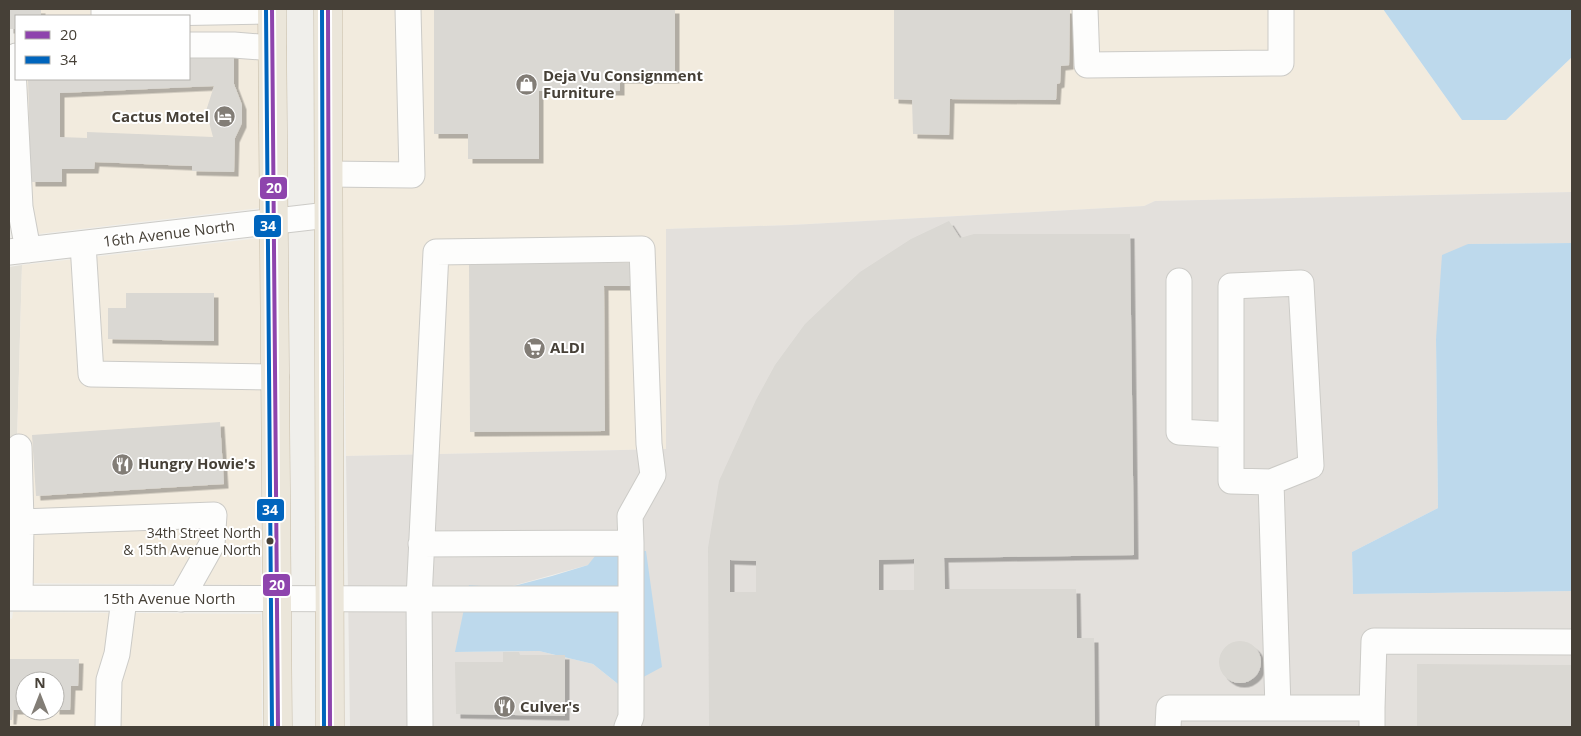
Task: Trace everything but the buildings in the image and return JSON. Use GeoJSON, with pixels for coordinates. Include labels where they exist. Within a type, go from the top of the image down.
{"type":"FeatureCollection","features":[{"type":"Feature","properties":{"kind":"highway"},"geometry":{"type":"LineString","coordinates":[[328,9],[330,727]]}},
{"type":"Feature","properties":{"kind":"highway"},"geometry":{"type":"LineString","coordinates":[[272,10],[274,48],[278,727]]}},
{"type":"Feature","properties":{"kind":"street"},"geometry":{"type":"LineString","coordinates":[[104,9],[104,14],[272,10]]}},
{"type":"Feature","properties":{"kind":"street"},"geometry":{"type":"LineString","coordinates":[[328,174],[412,175],[408,9]]}},
{"type":"Feature","properties":{"kind":"street"},"geometry":{"type":"LineString","coordinates":[[1084,9],[1087,65],[1281,63],[1281,9]]}},
{"type":"Feature","properties":{"kind":"street"},"geometry":{"type":"LineString","coordinates":[[190,45],[234,45],[274,48]]}},
{"type":"Feature","properties":{"kind":"street"},"geometry":{"type":"LineString","coordinates":[[15,60],[13,69],[20,207],[19,251]]}},
{"type":"Feature","properties":{"kind":"street","name":"16th Avenue North"},"geometry":{"type":"LineString","coordinates":[[19,251],[328,215]]}},
{"type":"Feature","properties":{"kind":"street"},"geometry":{"type":"LineString","coordinates":[[83,244],[91,374],[276,377]]}},
{"type":"Feature","properties":{"kind":"street"},"geometry":{"type":"LineString","coordinates":[[420,727],[419,599],[436,252],[642,250],[649,444],[653,475],[630,516],[632,717],[627,727]]}},
{"type":"Feature","properties":{"kind":"street"},"geometry":{"type":"LineString","coordinates":[[1179,282],[1179,432],[1231,435]]}},
{"type":"Feature","properties":{"kind":"street"},"geometry":{"type":"LineString","coordinates":[[1301,283],[1311,466],[1271,482],[1231,481],[1231,286],[1301,283]]}},
{"type":"Feature","properties":{"kind":"street"},"geometry":{"type":"LineString","coordinates":[[14,598],[21,522],[19,447]]}},
{"type":"Feature","properties":{"kind":"street"},"geometry":{"type":"LineString","coordinates":[[1271,482],[1278,708]]}},
{"type":"Feature","properties":{"kind":"street"},"geometry":{"type":"LineString","coordinates":[[21,522],[214,515],[212,544],[181,599]]}},
{"type":"Feature","properties":{"kind":"street"},"geometry":{"type":"LineString","coordinates":[[421,544],[631,543]]}},
{"type":"Feature","properties":{"kind":"street","name":"15th Avenue North"},"geometry":{"type":"LineString","coordinates":[[14,598],[277,600],[631,599]]}},
{"type":"Feature","properties":{"kind":"street"},"geometry":{"type":"LineString","coordinates":[[108,727],[110,680],[117,654],[124,599]]}},
{"type":"Feature","properties":{"kind":"street"},"geometry":{"type":"LineString","coordinates":[[1168,727],[1168,708],[1278,708],[1372,718],[1374,641],[1572,642]]}},
{"type":"Feature","properties":{"kind":"shaded area"},"geometry":{"type":"Polygon","coordinates":[[[13,9],[259,9],[260,208],[21,236],[16,80],[190,80],[190,15],[15,15],[15,66],[13,9]]]}},
{"type":"Feature","properties":{"kind":"shaded area"},"geometry":{"type":"Polygon","coordinates":[[[341,9],[1383,9],[1462,120],[1506,120],[1572,57],[1572,192],[1155,201],[1144,206],[791,225],[666,229],[666,449],[346,456],[341,159],[341,9]]]}},
{"type":"Feature","properties":{"kind":"shaded area"},"geometry":{"type":"Polygon","coordinates":[[[1572,192],[1572,243],[1468,244],[1436,339],[1438,508],[1352,552],[1353,594],[1572,591],[1572,727],[350,727],[346,456],[666,449],[666,229],[791,225],[1144,206],[1155,201],[1572,192]],[[588,565],[505,588],[456,652],[539,651],[593,664],[623,688],[588,565]]]}},
{"type":"Feature","properties":{"kind":"shaded area"},"geometry":{"type":"Polygon","coordinates":[[[260,238],[261,585],[13,583],[22,265],[260,238]]]}},
{"type":"Feature","properties":{"kind":"shaded area"},"geometry":{"type":"Polygon","coordinates":[[[22,265],[13,583],[9,583],[9,267],[22,265]]]}},
{"type":"Feature","properties":{"kind":"shaded area"},"geometry":{"type":"Polygon","coordinates":[[[13,612],[261,614],[262,727],[9,727],[9,618],[12,619],[13,612]]]}},
{"type":"Feature","properties":{"kind":"water"},"geometry":{"type":"Polygon","coordinates":[[[1383,9],[1572,9],[1572,57],[1506,120],[1462,120],[1383,9]]]}},
{"type":"Feature","properties":{"kind":"water"},"geometry":{"type":"Polygon","coordinates":[[[1572,243],[1572,591],[1353,594],[1352,552],[1438,508],[1436,339],[1442,255],[1468,244],[1572,243]]]}},
{"type":"Feature","properties":{"kind":"water"},"geometry":{"type":"Polygon","coordinates":[[[599,551],[646,551],[662,667],[623,688],[593,664],[539,651],[455,652],[469,585],[506,588],[552,576],[588,565],[599,551]]]}},
{"type":"Feature","properties":{"kind":"transit line","name":"34"},"geometry":{"type":"LineString","coordinates":[[266,9],[272,727]]}},
{"type":"Feature","properties":{"kind":"transit line","name":"20"},"geometry":{"type":"LineString","coordinates":[[272,9],[278,727]]}},
{"type":"Feature","properties":{"kind":"transit line","name":"34"},"geometry":{"type":"LineString","coordinates":[[322,9],[324,727]]}},
{"type":"Feature","properties":{"kind":"transit line","name":"20"},"geometry":{"type":"LineString","coordinates":[[328,9],[330,727]]}},
{"type":"Feature","properties":{"kind":"place","name":"Deja Vu Consignment Furniture"},"geometry":{"type":"Point","coordinates":[527,85]}},
{"type":"Feature","properties":{"kind":"place","name":"Cactus Motel"},"geometry":{"type":"Point","coordinates":[225,117]}},
{"type":"Feature","properties":{"kind":"place","name":"ALDI"},"geometry":{"type":"Point","coordinates":[534,348]}},
{"type":"Feature","properties":{"kind":"place","name":"Hungry Howie's"},"geometry":{"type":"Point","coordinates":[122,464]}},
{"type":"Feature","properties":{"kind":"place","name":"34th Street North & 15th Avenue North"},"geometry":{"type":"Point","coordinates":[270,541]}},
{"type":"Feature","properties":{"kind":"place","name":"Culver's"},"geometry":{"type":"Point","coordinates":[504,707]}}]}
